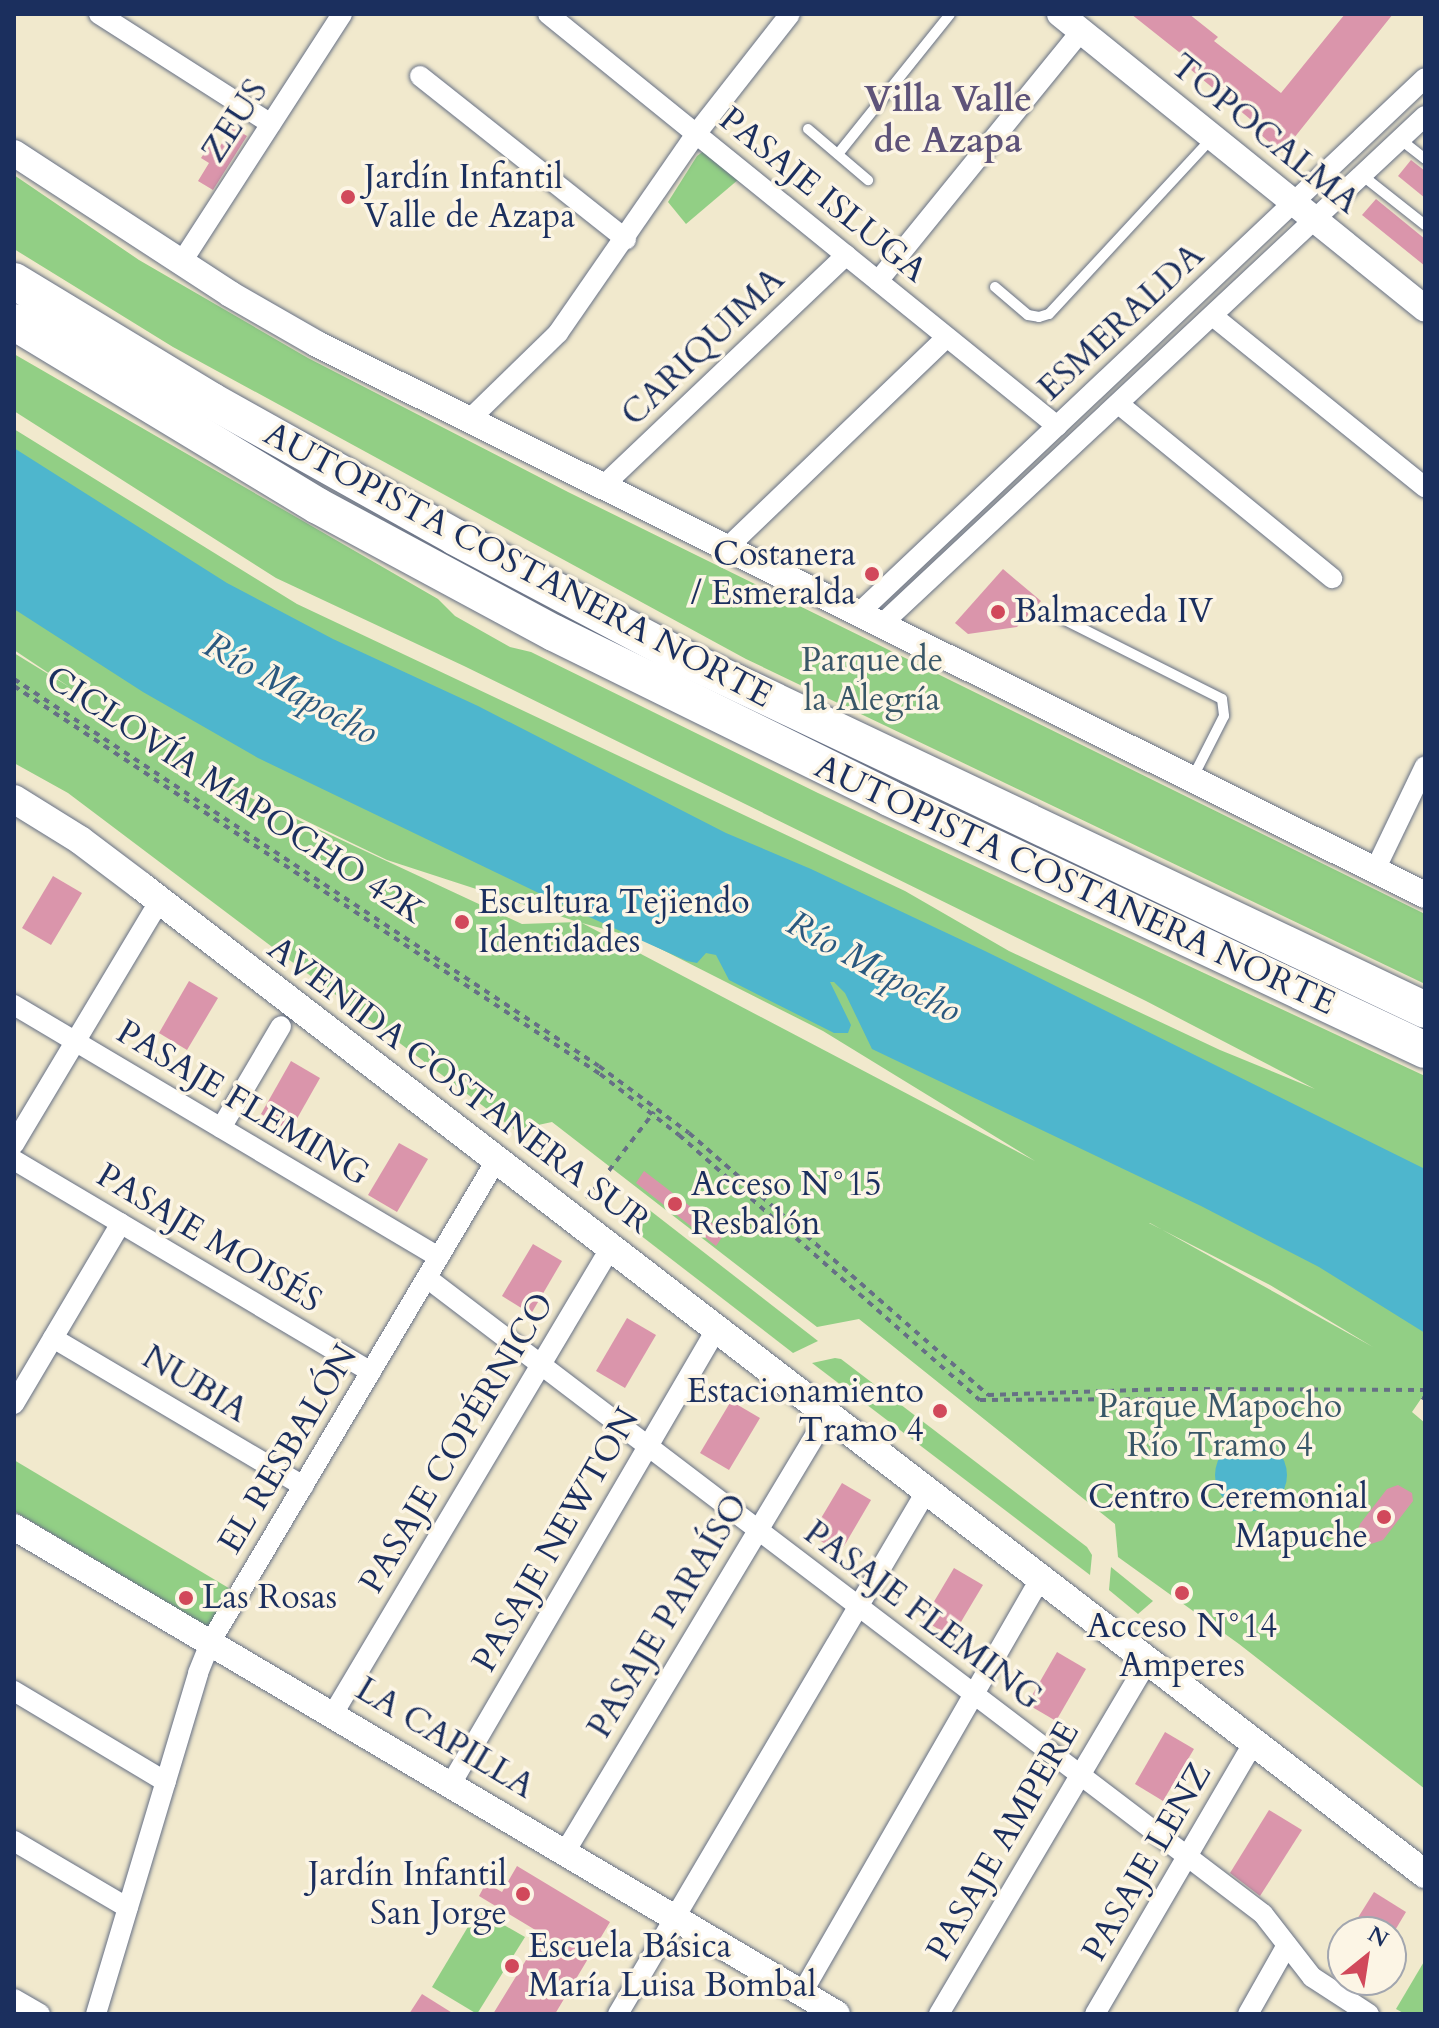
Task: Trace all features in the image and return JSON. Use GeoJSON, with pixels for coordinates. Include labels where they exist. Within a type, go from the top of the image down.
{"type":"FeatureCollection","features":[{"type":"Feature","properties":{"kind":"highway","name":"AUTOPISTA COSTANERA NORTE"},"geometry":{"type":"LineString","coordinates":[[14,281],[253,424],[455,537],[676,654],[1425,1010]]}},
{"type":"Feature","properties":{"kind":"highway","name":"AUTOPISTA COSTANERA NORTE"},"geometry":{"type":"LineString","coordinates":[[14,322],[318,506],[554,633],[889,798],[1425,1050]]}},
{"type":"Feature","properties":{"kind":"main road","name":"AVENIDA COSTANERA SUR"},"geometry":{"type":"LineString","coordinates":[[14,799],[80,840],[160,900],[1425,1874]]}},
{"type":"Feature","properties":{"kind":"street"},"geometry":{"type":"LineString","coordinates":[[99,14],[271,124]]}},
{"type":"Feature","properties":{"kind":"street","name":"PASAJE ISLUGA"},"geometry":{"type":"LineString","coordinates":[[548,14],[1057,426]]}},
{"type":"Feature","properties":{"kind":"street"},"geometry":{"type":"LineString","coordinates":[[471,418],[558,333],[696,134],[790,14]]}},
{"type":"Feature","properties":{"kind":"street","name":"TOPOCALMA"},"geometry":{"type":"LineString","coordinates":[[1060,14],[1425,309]]}},
{"type":"Feature","properties":{"kind":"street","name":"ZEUS"},"geometry":{"type":"LineString","coordinates":[[181,263],[271,124],[332,18]]}},
{"type":"Feature","properties":{"kind":"street"},"geometry":{"type":"LineString","coordinates":[[878,281],[1081,31]]}},
{"type":"Feature","properties":{"kind":"street"},"geometry":{"type":"LineString","coordinates":[[420,76],[626,239]]}},
{"type":"Feature","properties":{"kind":"street","name":"ESMERALDA"},"geometry":{"type":"LineString","coordinates":[[871,618],[1057,426],[1425,78]]}},
{"type":"Feature","properties":{"kind":"street","name":"ESMERALDA"},"geometry":{"type":"LineString","coordinates":[[871,618],[1120,405],[1425,116]]}},
{"type":"Feature","properties":{"kind":"street"},"geometry":{"type":"LineString","coordinates":[[14,153],[181,263],[317,344],[1425,895]]}},
{"type":"Feature","properties":{"kind":"street","name":"CARIQUIMA"},"geometry":{"type":"LineString","coordinates":[[604,485],[846,255]]}},
{"type":"Feature","properties":{"kind":"street"},"geometry":{"type":"LineString","coordinates":[[1214,317],[1425,487]]}},
{"type":"Feature","properties":{"kind":"street"},"geometry":{"type":"LineString","coordinates":[[728,547],[947,337]]}},
{"type":"Feature","properties":{"kind":"street"},"geometry":{"type":"LineString","coordinates":[[1120,405],[1332,578]]}},
{"type":"Feature","properties":{"kind":"street"},"geometry":{"type":"LineString","coordinates":[[1375,870],[1425,766]]}},
{"type":"Feature","properties":{"kind":"street"},"geometry":{"type":"LineString","coordinates":[[14,1144],[160,900]]}},
{"type":"Feature","properties":{"kind":"street","name":"PASAJE FLEMING"},"geometry":{"type":"LineString","coordinates":[[14,1005],[439,1257]]}},
{"type":"Feature","properties":{"kind":"street"},"geometry":{"type":"LineString","coordinates":[[221,1128],[281,1026]]}},
{"type":"Feature","properties":{"kind":"street","name":"EL RESBALÓN"},"geometry":{"type":"LineString","coordinates":[[96,2014],[211,1641],[497,1159]]}},
{"type":"Feature","properties":{"kind":"street","name":"PASAJE MOISÉS"},"geometry":{"type":"LineString","coordinates":[[14,1160],[371,1372]]}},
{"type":"Feature","properties":{"kind":"street"},"geometry":{"type":"LineString","coordinates":[[14,1404],[121,1223]]}},
{"type":"Feature","properties":{"kind":"street","name":"PASAJE COPÉRNICO"},"geometry":{"type":"LineString","coordinates":[[333,1714],[611,1247]]}},
{"type":"Feature","properties":{"kind":"street","name":"PASAJE FLEMING"},"geometry":{"type":"LineString","coordinates":[[427,1278],[1271,1922],[1312,1977],[1369,2014]]}},
{"type":"Feature","properties":{"kind":"street","name":"PASAJE NEWTON"},"geometry":{"type":"LineString","coordinates":[[451,1784],[717,1328]]}},
{"type":"Feature","properties":{"kind":"street","name":"NUBIA"},"geometry":{"type":"LineString","coordinates":[[53,1338],[303,1486]]}},
{"type":"Feature","properties":{"kind":"street","name":"PASAJE PARAÍSO"},"geometry":{"type":"LineString","coordinates":[[565,1852],[828,1414]]}},
{"type":"Feature","properties":{"kind":"street"},"geometry":{"type":"LineString","coordinates":[[618,2014],[927,1490]]}},
{"type":"Feature","properties":{"kind":"street","name":"LA CAPILLA"},"geometry":{"type":"LineString","coordinates":[[14,1527],[837,2014]]}},
{"type":"Feature","properties":{"kind":"street"},"geometry":{"type":"LineString","coordinates":[[802,1993],[1041,1578]]}},
{"type":"Feature","properties":{"kind":"street","name":"PASAJE AMPERE"},"geometry":{"type":"LineString","coordinates":[[939,2014],[1148,1660]]}},
{"type":"Feature","properties":{"kind":"street"},"geometry":{"type":"LineString","coordinates":[[14,1691],[166,1782]]}},
{"type":"Feature","properties":{"kind":"street","name":"PASAJE LENZ"},"geometry":{"type":"LineString","coordinates":[[1095,2014],[1254,1742]]}},
{"type":"Feature","properties":{"kind":"street"},"geometry":{"type":"LineString","coordinates":[[14,1841],[128,1908]]}},
{"type":"Feature","properties":{"kind":"street"},"geometry":{"type":"LineString","coordinates":[[1248,2014],[1287,1945]]}},
{"type":"Feature","properties":{"kind":"street"},"geometry":{"type":"LineString","coordinates":[[14,1999],[40,2014]]}},
{"type":"Feature","properties":{"kind":"lane"},"geometry":{"type":"LineString","coordinates":[[838,154],[950,14]]}},
{"type":"Feature","properties":{"kind":"lane"},"geometry":{"type":"LineString","coordinates":[[808,129],[868,180]]}},
{"type":"Feature","properties":{"kind":"lane"},"geometry":{"type":"LineString","coordinates":[[995,287],[1028,315],[1039,317],[1049,314],[1213,137]]}},
{"type":"Feature","properties":{"kind":"lane"},"geometry":{"type":"LineString","coordinates":[[1401,140],[1425,159]]}},
{"type":"Feature","properties":{"kind":"lane"},"geometry":{"type":"LineString","coordinates":[[1363,176],[1425,225]]}},
{"type":"Feature","properties":{"kind":"lane"},"geometry":{"type":"LineString","coordinates":[[1063,619],[1222,699],[1224,716],[1192,779]]}},
{"type":"Feature","properties":{"kind":"path","name":"CICLOVÍA MAPOCHO 42K"},"geometry":{"type":"LineString","coordinates":[[14,679],[599,1066],[656,1109],[988,1395],[1168,1389],[1425,1390]]}},
{"type":"Feature","properties":{"kind":"path"},"geometry":{"type":"LineString","coordinates":[[14,686],[600,1074],[652,1114],[980,1400],[1165,1399]]}},
{"type":"Feature","properties":{"kind":"path"},"geometry":{"type":"LineString","coordinates":[[587,1199],[656,1109]]}},
{"type":"Feature","properties":{"kind":"green space"},"geometry":{"type":"Polygon","coordinates":[[[705,150],[739,179],[686,224],[668,202],[697,156],[705,150]]]}},
{"type":"Feature","properties":{"kind":"green space","name":"Parque de la Alegría"},"geometry":{"type":"Polygon","coordinates":[[[14,175],[139,260],[308,358],[568,492],[1425,914],[1425,984],[746,659],[173,347],[14,249],[14,175]]]}},
{"type":"Feature","properties":{"kind":"green space","name":"Parque Mapocho Río Tramo 4"},"geometry":{"type":"Polygon","coordinates":[[[14,354],[438,599],[455,616],[510,647],[531,652],[818,793],[1425,1076],[1425,1393],[1412,1412],[1425,1423],[1425,1789],[1239,1644],[1118,1557],[1115,1524],[859,1319],[817,1327],[552,1122],[515,1130],[68,793],[14,763],[14,653],[71,688],[14,650],[14,429],[297,604],[905,891],[1009,951],[1220,1050],[1315,1089],[1146,1001],[464,666],[276,578],[14,411],[14,354]],[[207,773],[232,789],[522,924],[578,922],[387,860],[207,773]],[[582,923],[1035,1161],[823,1031],[641,939],[582,923]],[[1162,1230],[1373,1347],[1270,1285],[1162,1230]]]}},
{"type":"Feature","properties":{"kind":"green space"},"geometry":{"type":"Polygon","coordinates":[[[643,1205],[818,1341],[793,1353],[631,1228],[643,1205]]]}},
{"type":"Feature","properties":{"kind":"green space"},"geometry":{"type":"Polygon","coordinates":[[[841,1359],[1087,1547],[1092,1555],[1090,1575],[812,1363],[841,1359]]]}},
{"type":"Feature","properties":{"kind":"green space"},"geometry":{"type":"Polygon","coordinates":[[[14,1460],[232,1590],[210,1628],[14,1511],[14,1460]]]}},
{"type":"Feature","properties":{"kind":"green space"},"geometry":{"type":"Polygon","coordinates":[[[1111,1567],[1153,1601],[1138,1614],[1109,1590],[1111,1567]]]}},
{"type":"Feature","properties":{"kind":"green space"},"geometry":{"type":"Polygon","coordinates":[[[478,1910],[525,1937],[477,2014],[432,1987],[478,1910]]]}},
{"type":"Feature","properties":{"kind":"green space"},"geometry":{"type":"Polygon","coordinates":[[[1425,1960],[1425,2014],[1405,2014],[1396,2009],[1404,1996],[1407,1996],[1407,1990],[1425,1960]]]}},
{"type":"Feature","properties":{"kind":"water","name":"Río Mapocho"},"geometry":{"type":"Polygon","coordinates":[[[14,448],[227,583],[333,639],[478,706],[726,833],[811,869],[985,951],[1425,1169],[1425,1333],[1319,1267],[1201,1206],[872,1049],[845,993],[834,982],[830,982],[851,1025],[848,1033],[834,1033],[729,980],[716,955],[706,953],[697,963],[687,961],[576,911],[258,758],[143,692],[14,609],[14,448]]]}},
{"type":"Feature","properties":{"kind":"water"},"geometry":{"type":"Polygon","coordinates":[[[1251,1439],[1271,1445],[1281,1455],[1287,1475],[1281,1495],[1271,1505],[1251,1511],[1231,1505],[1221,1495],[1215,1475],[1221,1455],[1231,1445],[1251,1439]]]}},
{"type":"Feature","properties":{"kind":"building"},"geometry":{"type":"Polygon","coordinates":[[[1131,14],[1189,14],[1218,37],[1214,41],[1281,93],[1345,14],[1393,14],[1282,153],[1253,128],[1256,124],[1190,69],[1194,64],[1131,14]]]}},
{"type":"Feature","properties":{"kind":"building"},"geometry":{"type":"Polygon","coordinates":[[[232,127],[247,136],[213,190],[198,181],[209,163],[201,158],[211,143],[219,148],[232,127]]]}},
{"type":"Feature","properties":{"kind":"building"},"geometry":{"type":"Polygon","coordinates":[[[1411,160],[1425,171],[1425,198],[1398,176],[1411,160]]]}},
{"type":"Feature","properties":{"kind":"building"},"geometry":{"type":"Polygon","coordinates":[[[1376,199],[1425,239],[1425,266],[1362,215],[1376,199]]]}},
{"type":"Feature","properties":{"kind":"building","name":"Balmaceda IV"},"geometry":{"type":"Polygon","coordinates":[[[1003,569],[1041,601],[1017,627],[968,634],[955,623],[1003,569]]]}},
{"type":"Feature","properties":{"kind":"building"},"geometry":{"type":"Polygon","coordinates":[[[53,876],[82,893],[51,945],[22,928],[53,876]]]}},
{"type":"Feature","properties":{"kind":"building"},"geometry":{"type":"Polygon","coordinates":[[[189,981],[218,998],[187,1050],[159,1033],[189,981]]]}},
{"type":"Feature","properties":{"kind":"building"},"geometry":{"type":"Polygon","coordinates":[[[291,1061],[320,1078],[290,1131],[261,1114],[291,1061]]]}},
{"type":"Feature","properties":{"kind":"building"},"geometry":{"type":"Polygon","coordinates":[[[399,1143],[428,1159],[397,1212],[368,1195],[399,1143]]]}},
{"type":"Feature","properties":{"kind":"building","name":"Acceso N°15 Resbalón"},"geometry":{"type":"Polygon","coordinates":[[[644,1171],[725,1233],[716,1246],[636,1183],[644,1171]]]}},
{"type":"Feature","properties":{"kind":"building"},"geometry":{"type":"Polygon","coordinates":[[[533,1244],[562,1261],[531,1314],[502,1296],[533,1244]]]}},
{"type":"Feature","properties":{"kind":"building"},"geometry":{"type":"Polygon","coordinates":[[[627,1318],[656,1335],[625,1388],[596,1371],[627,1318]]]}},
{"type":"Feature","properties":{"kind":"building"},"geometry":{"type":"Polygon","coordinates":[[[731,1401],[760,1418],[729,1470],[700,1453],[731,1401]]]}},
{"type":"Feature","properties":{"kind":"building"},"geometry":{"type":"Polygon","coordinates":[[[842,1483],[871,1500],[840,1553],[811,1535],[842,1483]]]}},
{"type":"Feature","properties":{"kind":"building","name":"Centro Ceremonial Mapuche"},"geometry":{"type":"Polygon","coordinates":[[[1398,1485],[1412,1493],[1413,1501],[1383,1540],[1368,1545],[1360,1540],[1357,1532],[1360,1524],[1387,1489],[1398,1485]]]}},
{"type":"Feature","properties":{"kind":"building"},"geometry":{"type":"Polygon","coordinates":[[[954,1568],[983,1585],[952,1637],[923,1620],[954,1568]]]}},
{"type":"Feature","properties":{"kind":"building"},"geometry":{"type":"Polygon","coordinates":[[[1057,1652],[1086,1669],[1056,1721],[1027,1704],[1057,1652]]]}},
{"type":"Feature","properties":{"kind":"building"},"geometry":{"type":"Polygon","coordinates":[[[1165,1732],[1194,1749],[1163,1801],[1135,1784],[1165,1732]]]}},
{"type":"Feature","properties":{"kind":"building"},"geometry":{"type":"Polygon","coordinates":[[[1269,1810],[1302,1830],[1260,1896],[1230,1873],[1269,1810]]]}},
{"type":"Feature","properties":{"kind":"building"},"geometry":{"type":"Polygon","coordinates":[[[517,1866],[610,1922],[555,2014],[493,2014],[542,1934],[479,1896],[486,1883],[502,1892],[517,1866]]]}},
{"type":"Feature","properties":{"kind":"building"},"geometry":{"type":"Polygon","coordinates":[[[1374,1892],[1406,1912],[1404,1916],[1359,1916],[1374,1892]]]}},
{"type":"Feature","properties":{"kind":"building"},"geometry":{"type":"Polygon","coordinates":[[[422,1994],[454,2014],[409,2014],[422,1994]]]}},
{"type":"Feature","properties":{"kind":"place","name":"Jardín Infantil Valle de Azapa"},"geometry":{"type":"Point","coordinates":[348,197]}},
{"type":"Feature","properties":{"kind":"place","name":"Costanera / Esmeralda"},"geometry":{"type":"Point","coordinates":[872,574]}},
{"type":"Feature","properties":{"kind":"place","name":"Balmaceda IV"},"geometry":{"type":"Point","coordinates":[998,612]}},
{"type":"Feature","properties":{"kind":"place","name":"Escultura Tejiendo Identidades"},"geometry":{"type":"Point","coordinates":[462,922]}},
{"type":"Feature","properties":{"kind":"place","name":"Acceso N°15 Resbalón"},"geometry":{"type":"Point","coordinates":[675,1204]}},
{"type":"Feature","properties":{"kind":"place","name":"Estacionamiento Tramo 4"},"geometry":{"type":"Point","coordinates":[940,1411]}},
{"type":"Feature","properties":{"kind":"place","name":"Centro Ceremonial Mapuche"},"geometry":{"type":"Point","coordinates":[1384,1517]}},
{"type":"Feature","properties":{"kind":"place","name":"Acceso N°14 Amperes"},"geometry":{"type":"Point","coordinates":[1182,1593]}},
{"type":"Feature","properties":{"kind":"place","name":"Las Rosas"},"geometry":{"type":"Point","coordinates":[186,1598]}},
{"type":"Feature","properties":{"kind":"place","name":"Jardín Infantil San Jorge"},"geometry":{"type":"Point","coordinates":[523,1894]}},
{"type":"Feature","properties":{"kind":"place","name":"Escuela Básica María Luisa Bombal"},"geometry":{"type":"Point","coordinates":[512,1966]}},
{"type":"Feature","properties":{"kind":"district","name":"Villa Valle de Azapa"},"geometry":{"type":"Point","coordinates":[948,120]}}]}
